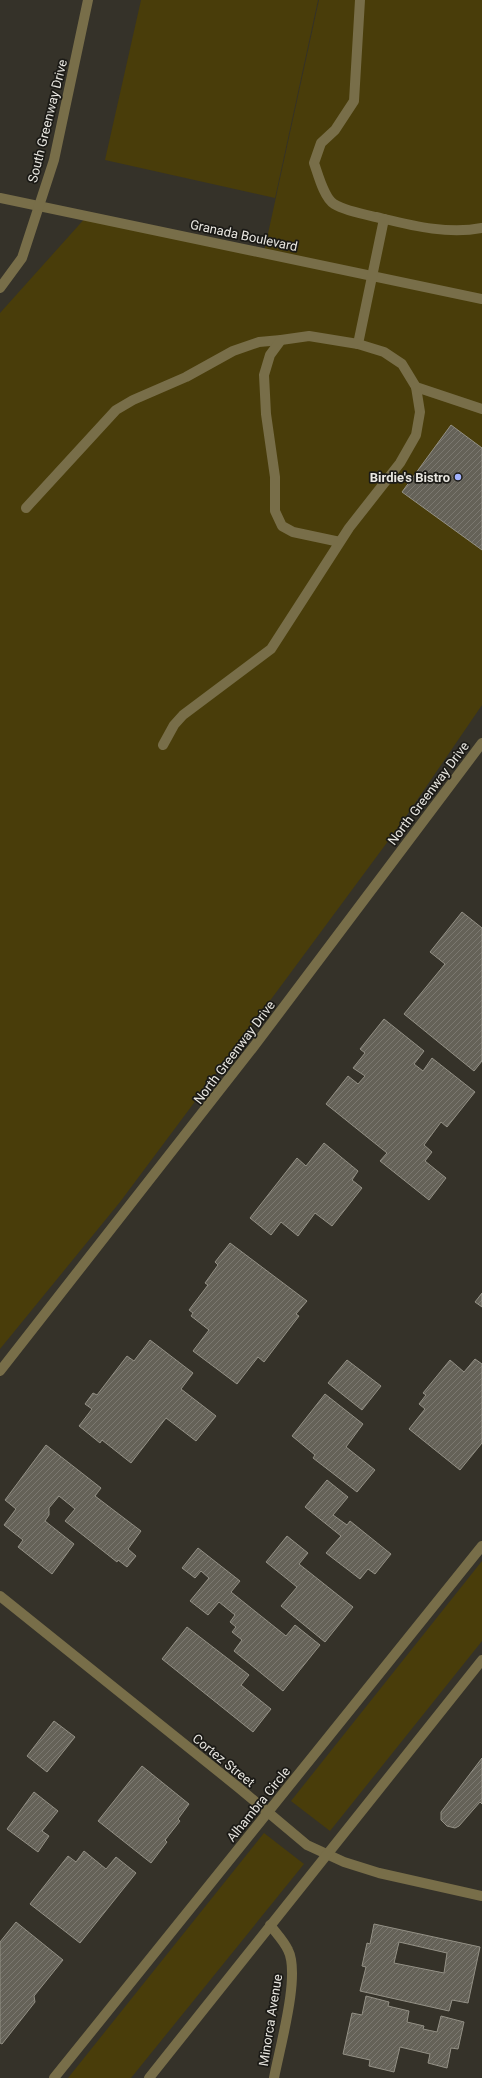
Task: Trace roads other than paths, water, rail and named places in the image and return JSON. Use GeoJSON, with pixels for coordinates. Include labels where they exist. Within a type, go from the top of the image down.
{"type":"FeatureCollection","features":[{"type":"Feature","properties":{"kind":"street","name":"South Greenway Drive"},"geometry":{"type":"LineString","coordinates":[[0,288],[22,258],[54,160],[88,0]]}},
{"type":"Feature","properties":{"kind":"street"},"geometry":{"type":"LineString","coordinates":[[360,0],[354,101],[336,130],[321,143],[314,163],[322,187],[333,204],[354,212],[433,229],[470,230],[482,228]]}},
{"type":"Feature","properties":{"kind":"street","name":"Granada Boulevard"},"geometry":{"type":"LineString","coordinates":[[0,198],[482,299]]}},
{"type":"Feature","properties":{"kind":"street"},"geometry":{"type":"LineString","coordinates":[[358,344],[384,219]]}},
{"type":"Feature","properties":{"kind":"street"},"geometry":{"type":"LineString","coordinates":[[26,508],[116,410],[133,400],[186,377],[233,351],[259,342],[309,336],[358,344],[384,352],[402,364],[416,387],[420,412],[416,435],[400,463],[370,500],[340,542],[271,649],[183,715],[174,725],[163,745]]}},
{"type":"Feature","properties":{"kind":"street"},"geometry":{"type":"LineString","coordinates":[[281,340],[270,355],[264,375],[266,414],[275,477],[274,510],[282,526],[293,532],[340,542]]}},
{"type":"Feature","properties":{"kind":"street"},"geometry":{"type":"LineString","coordinates":[[416,387],[482,409]]}},
{"type":"Feature","properties":{"kind":"street","name":"North Greenway Drive"},"geometry":{"type":"LineString","coordinates":[[0,1371],[246,1058],[482,743]]}},
{"type":"Feature","properties":{"kind":"street","name":"Alhambra Circle"},"geometry":{"type":"LineString","coordinates":[[54,2078],[482,1546]]}},
{"type":"Feature","properties":{"kind":"street","name":"Cortez Street"},"geometry":{"type":"LineString","coordinates":[[0,1596],[307,1845],[326,1855],[379,1874],[482,1896]]}},
{"type":"Feature","properties":{"kind":"street"},"geometry":{"type":"LineString","coordinates":[[148,2078],[482,1660]]}},
{"type":"Feature","properties":{"kind":"street","name":"Minorca Avenue"},"geometry":{"type":"LineString","coordinates":[[270,1925],[289,1951],[292,1973],[289,2000],[274,2078]]}},
{"type":"Feature","properties":{"kind":"place","name":"Birdie's Bistro"},"geometry":{"type":"Point","coordinates":[458,477]}}]}
